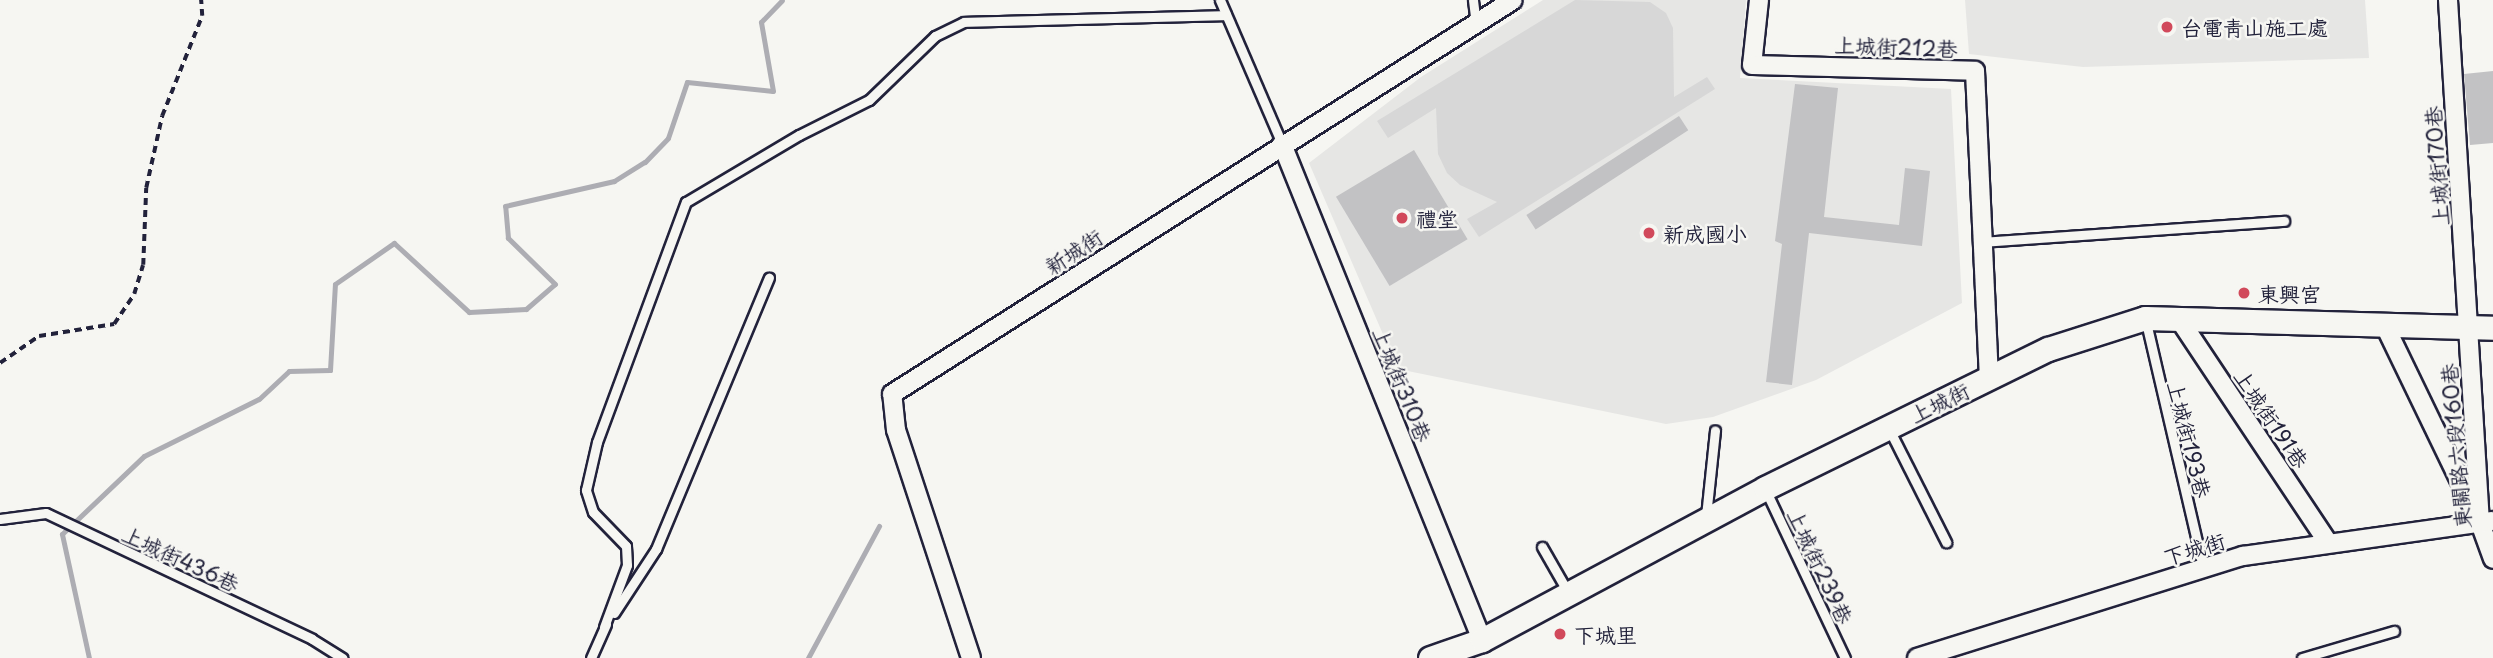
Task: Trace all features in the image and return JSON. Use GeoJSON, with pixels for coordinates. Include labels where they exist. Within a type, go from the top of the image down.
{"type":"FeatureCollection","features":[{"type":"Feature","properties":{"kind":"street","name":"新城街"},"geometry":{"type":"LineString","coordinates":[[971,658],[896,430],[892,394],[1282,144],[1513,0]]}},
{"type":"Feature","properties":{"kind":"street","name":"上城街212巷"},"geometry":{"type":"LineString","coordinates":[[1759,0],[1752,65],[1975,71],[1989,378]]}},
{"type":"Feature","properties":{"kind":"street","name":"上城街170巷"},"geometry":{"type":"LineString","coordinates":[[2448,0],[2469,329]]}},
{"type":"Feature","properties":{"kind":"street","name":"上城街310巷"},"geometry":{"type":"LineString","coordinates":[[1282,144],[1482,640]]}},
{"type":"Feature","properties":{"kind":"street","name":"上城街"},"geometry":{"type":"LineString","coordinates":[[1430,658],[1482,640],[1765,488],[2048,349],[2145,318],[2493,328]]}},
{"type":"Feature","properties":{"kind":"street","name":"上城街191巷"},"geometry":{"type":"LineString","coordinates":[[2179,319],[2326,541]]}},
{"type":"Feature","properties":{"kind":"street"},"geometry":{"type":"LineString","coordinates":[[2385,326],[2487,522]]}},
{"type":"Feature","properties":{"kind":"street","name":"東關路六段160巷"},"geometry":{"type":"LineString","coordinates":[[2469,329],[2487,522],[2493,559]]}},
{"type":"Feature","properties":{"kind":"street","name":"下城街"},"geometry":{"type":"LineString","coordinates":[[1917,658],[2203,568],[2326,541],[2487,522]]}},
{"type":"Feature","properties":{"kind":"lane"},"geometry":{"type":"LineString","coordinates":[[1220,0],[1282,144]]}},
{"type":"Feature","properties":{"kind":"lane"},"geometry":{"type":"LineString","coordinates":[[1473,0],[1476,23]]}},
{"type":"Feature","properties":{"kind":"lane"},"geometry":{"type":"LineString","coordinates":[[591,658],[627,565],[626,546],[593,512],[586,490],[597,442],[686,202],[799,135],[869,100],[935,36],[964,22],[1226,15]]}},
{"type":"Feature","properties":{"kind":"lane"},"geometry":{"type":"LineString","coordinates":[[1982,242],[2284,221]]}},
{"type":"Feature","properties":{"kind":"lane"},"geometry":{"type":"LineString","coordinates":[[604,627],[656,549],[769,278]]}},
{"type":"Feature","properties":{"kind":"lane","name":"上城街193巷"},"geometry":{"type":"LineString","coordinates":[[2145,318],[2203,568]]}},
{"type":"Feature","properties":{"kind":"lane"},"geometry":{"type":"LineString","coordinates":[[1888,428],[1946,542]]}},
{"type":"Feature","properties":{"kind":"lane"},"geometry":{"type":"LineString","coordinates":[[1706,520],[1715,430]]}},
{"type":"Feature","properties":{"kind":"lane","name":"上城街239巷"},"geometry":{"type":"LineString","coordinates":[[1765,488],[1845,658]]}},
{"type":"Feature","properties":{"kind":"lane","name":"上城街436巷"},"geometry":{"type":"LineString","coordinates":[[0,519],[46,513],[312,639],[342,658]]}},
{"type":"Feature","properties":{"kind":"lane"},"geometry":{"type":"LineString","coordinates":[[1542,547],[1569,594]]}},
{"type":"Feature","properties":{"kind":"lane"},"geometry":{"type":"LineString","coordinates":[[2302,658],[2395,631]]}},
{"type":"Feature","properties":{"kind":"path"},"geometry":{"type":"LineString","coordinates":[[0,363],[20,345],[39,336],[114,324],[134,294],[143,265],[146,188],[162,116],[202,16],[201,0]]}},
{"type":"Feature","properties":{"kind":"shaded area","name":"新成國小"},"geometry":{"type":"Polygon","coordinates":[[[1543,0],[1746,0],[1740,78],[1951,89],[1962,303],[1816,380],[1713,417],[1666,424],[1398,369],[1309,163],[1421,77],[1543,0]]]}},
{"type":"Feature","properties":{"kind":"shaded area"},"geometry":{"type":"Polygon","coordinates":[[[1575,0],[1650,2],[1666,13],[1673,28],[1674,97],[1707,77],[1715,89],[1479,237],[1467,219],[1497,202],[1460,185],[1447,173],[1438,154],[1436,108],[1388,138],[1377,121],[1575,0]]]}},
{"type":"Feature","properties":{"kind":"shaded area","name":"台電青山施工處"},"geometry":{"type":"Polygon","coordinates":[[[1965,0],[2365,0],[2369,58],[2083,67],[1969,54],[1965,0]]]}},
{"type":"Feature","properties":{"kind":"building"},"geometry":{"type":"Polygon","coordinates":[[[2493,71],[2493,143],[2470,145],[2464,74],[2493,71]]]}},
{"type":"Feature","properties":{"kind":"building"},"geometry":{"type":"Polygon","coordinates":[[[1795,84],[1838,88],[1824,217],[1899,225],[1905,168],[1930,171],[1922,246],[1809,233],[1792,385],[1766,382],[1782,244],[1775,241],[1795,84]]]}},
{"type":"Feature","properties":{"kind":"building"},"geometry":{"type":"Polygon","coordinates":[[[1679,116],[1688,130],[1536,229],[1526,215],[1679,116]]]}},
{"type":"Feature","properties":{"kind":"building","name":"禮堂"},"geometry":{"type":"Polygon","coordinates":[[[1414,150],[1468,239],[1390,286],[1336,197],[1414,150]]]}},
{"type":"Feature","properties":{"kind":"waterway"},"geometry":{"type":"LineString","coordinates":[[89,658],[62,534],[144,456],[259,399],[289,371],[330,370],[335,284],[394,243],[469,312],[526,309],[555,284],[508,238],[505,206],[614,181],[645,162],[668,138],[687,82],[773,91],[761,22],[782,0]]}},
{"type":"Feature","properties":{"kind":"waterway"},"geometry":{"type":"LineString","coordinates":[[808,658],[879,526]]}},
{"type":"Feature","properties":{"kind":"place","name":"台電青山施工處"},"geometry":{"type":"Point","coordinates":[2167,27]}},
{"type":"Feature","properties":{"kind":"place","name":"禮堂"},"geometry":{"type":"Point","coordinates":[1402,218]}},
{"type":"Feature","properties":{"kind":"place","name":"新成國小"},"geometry":{"type":"Point","coordinates":[1649,233]}},
{"type":"Feature","properties":{"kind":"place","name":"東興宮"},"geometry":{"type":"Point","coordinates":[2244,293]}},
{"type":"Feature","properties":{"kind":"place","name":"下城里"},"geometry":{"type":"Point","coordinates":[1560,634]}}]}
